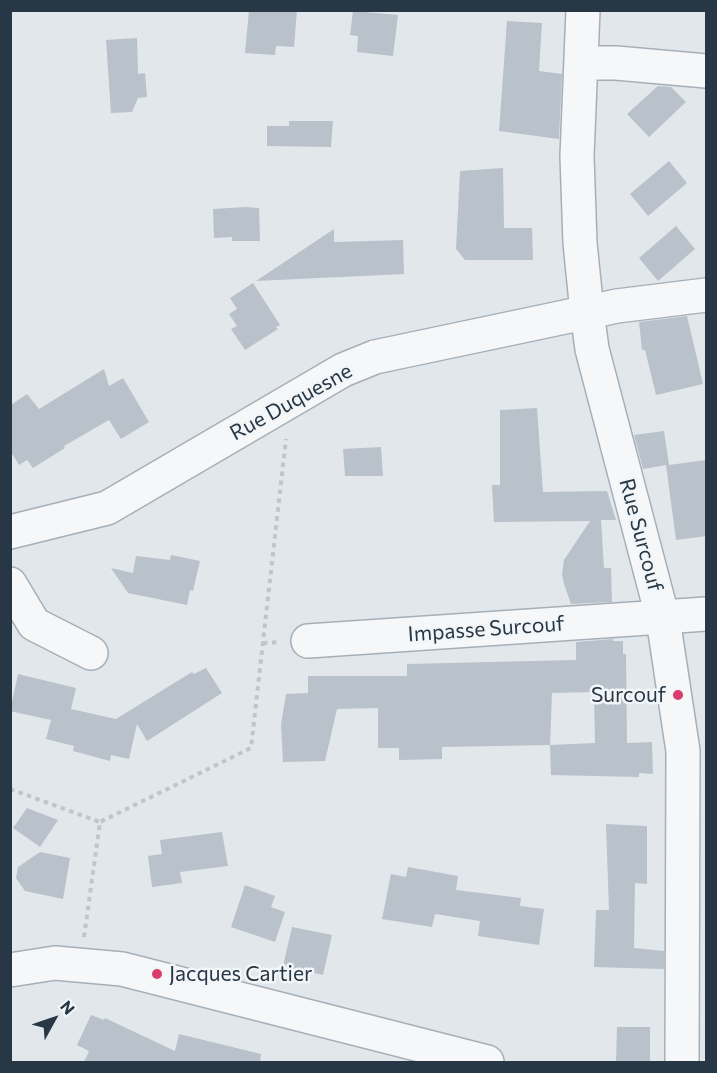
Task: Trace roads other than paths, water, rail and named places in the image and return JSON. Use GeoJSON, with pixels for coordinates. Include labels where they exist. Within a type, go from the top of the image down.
{"type":"FeatureCollection","features":[{"type":"Feature","properties":{"kind":"street","name":"Rue Surcouf"},"geometry":{"type":"LineString","coordinates":[[583,10],[577,156],[580,243],[587,312],[592,349],[663,619],[683,751],[682,1062]]}},
{"type":"Feature","properties":{"kind":"street"},"geometry":{"type":"LineString","coordinates":[[582,63],[616,63],[706,71]]}},
{"type":"Feature","properties":{"kind":"street","name":"Rue Duquesne"},"geometry":{"type":"LineString","coordinates":[[10,532],[107,508],[343,370],[375,357],[616,306],[706,295]]}},
{"type":"Feature","properties":{"kind":"street"},"geometry":{"type":"LineString","coordinates":[[10,584],[34,624],[90,653]]}},
{"type":"Feature","properties":{"kind":"street","name":"Impasse Surcouf"},"geometry":{"type":"LineString","coordinates":[[308,641],[663,619],[706,614]]}},
{"type":"Feature","properties":{"kind":"street"},"geometry":{"type":"LineString","coordinates":[[10,970],[55,963],[122,969],[474,1061]]}},
{"type":"Feature","properties":{"kind":"place","name":"Surcouf"},"geometry":{"type":"Point","coordinates":[678,695]}},
{"type":"Feature","properties":{"kind":"place","name":"Jacques Cartier"},"geometry":{"type":"Point","coordinates":[157,974]}}]}
